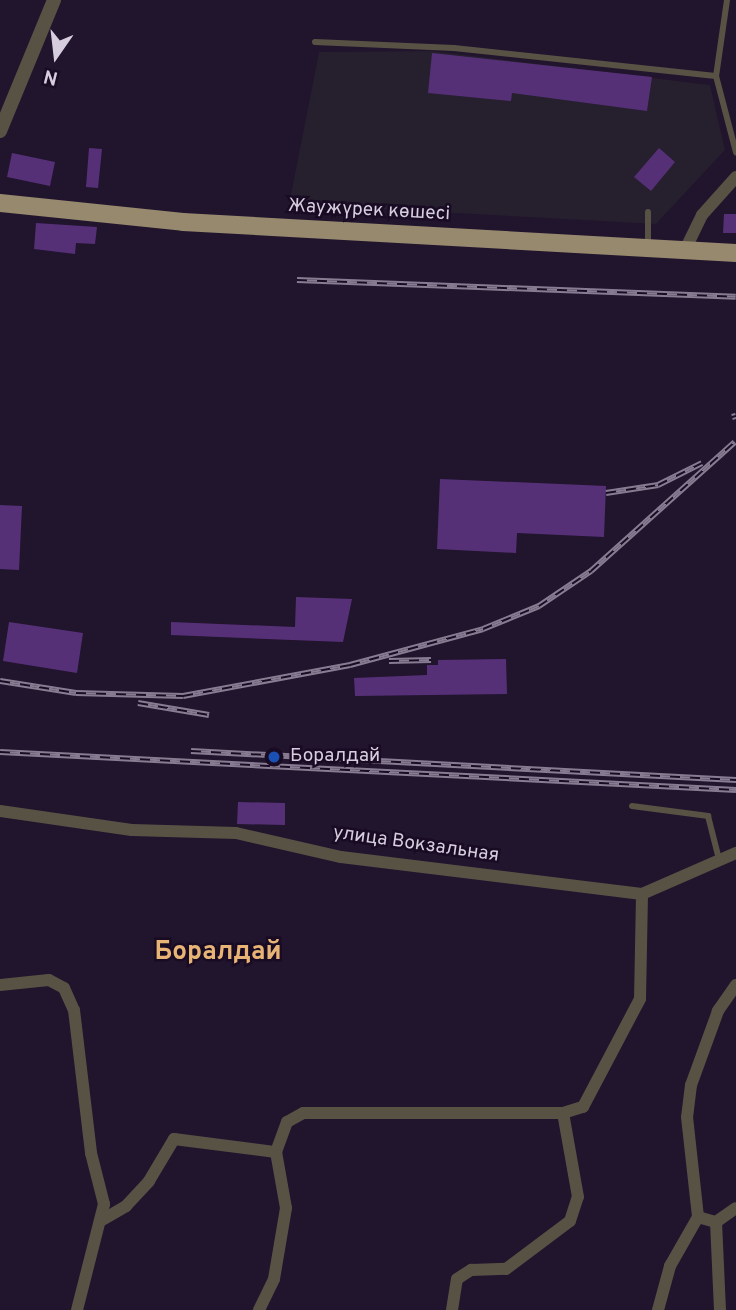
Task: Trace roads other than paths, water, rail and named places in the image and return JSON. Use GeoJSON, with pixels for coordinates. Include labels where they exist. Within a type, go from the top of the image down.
{"type":"FeatureCollection","features":[{"type":"Feature","properties":{"kind":"main road","name":"Жаужүрек көшесі"},"geometry":{"type":"LineString","coordinates":[[0,203],[183,222],[736,253]]}},
{"type":"Feature","properties":{"kind":"street"},"geometry":{"type":"LineString","coordinates":[[1,127],[54,0]]}},
{"type":"Feature","properties":{"kind":"street"},"geometry":{"type":"LineString","coordinates":[[685,250],[702,215],[736,177]]}},
{"type":"Feature","properties":{"kind":"street","name":"улица Вокзальная"},"geometry":{"type":"LineString","coordinates":[[0,811],[132,830],[236,833],[341,857],[642,894]]}},
{"type":"Feature","properties":{"kind":"street"},"geometry":{"type":"LineString","coordinates":[[259,1310],[274,1279],[286,1208],[276,1152],[288,1122],[303,1114],[563,1113],[583,1107],[598,1086],[640,999],[642,894],[736,853]]}},
{"type":"Feature","properties":{"kind":"street"},"geometry":{"type":"LineString","coordinates":[[0,985],[49,980],[64,988],[74,1010],[102,1220],[77,1310]]}},
{"type":"Feature","properties":{"kind":"street"},"geometry":{"type":"LineString","coordinates":[[658,1310],[670,1266],[698,1217],[687,1117],[691,1085],[718,1012],[736,985]]}},
{"type":"Feature","properties":{"kind":"street"},"geometry":{"type":"LineString","coordinates":[[452,1310],[457,1279],[471,1270],[506,1269],[570,1221],[578,1197],[563,1113]]}},
{"type":"Feature","properties":{"kind":"street"},"geometry":{"type":"LineString","coordinates":[[102,1220],[141,1190],[174,1139],[276,1152]]}},
{"type":"Feature","properties":{"kind":"street"},"geometry":{"type":"LineString","coordinates":[[716,1222],[736,1208]]}},
{"type":"Feature","properties":{"kind":"street"},"geometry":{"type":"LineString","coordinates":[[698,1217],[716,1222]]}},
{"type":"Feature","properties":{"kind":"street"},"geometry":{"type":"LineString","coordinates":[[716,1222],[723,1274],[720,1310]]}},
{"type":"Feature","properties":{"kind":"lane"},"geometry":{"type":"LineString","coordinates":[[727,0],[716,76],[736,152]]}},
{"type":"Feature","properties":{"kind":"lane"},"geometry":{"type":"LineString","coordinates":[[315,42],[454,48],[716,76]]}},
{"type":"Feature","properties":{"kind":"lane"},"geometry":{"type":"LineString","coordinates":[[648,212],[648,248]]}},
{"type":"Feature","properties":{"kind":"lane"},"geometry":{"type":"LineString","coordinates":[[632,806],[708,816],[719,859]]}},
{"type":"Feature","properties":{"kind":"railway"},"geometry":{"type":"LineString","coordinates":[[297,280],[736,297]]}},
{"type":"Feature","properties":{"kind":"railway"},"geometry":{"type":"LineString","coordinates":[[732,417],[736,416]]}},
{"type":"Feature","properties":{"kind":"railway"},"geometry":{"type":"LineString","coordinates":[[0,681],[76,693],[183,696],[350,665],[483,629],[539,606],[591,571],[735,442]]}},
{"type":"Feature","properties":{"kind":"railway"},"geometry":{"type":"LineString","coordinates":[[606,493],[658,485],[702,463]]}},
{"type":"Feature","properties":{"kind":"railway"},"geometry":{"type":"LineString","coordinates":[[389,661],[431,660]]}},
{"type":"Feature","properties":{"kind":"railway"},"geometry":{"type":"LineString","coordinates":[[138,703],[209,715]]}},
{"type":"Feature","properties":{"kind":"railway"},"geometry":{"type":"LineString","coordinates":[[191,751],[736,780]]}},
{"type":"Feature","properties":{"kind":"railway"},"geometry":{"type":"LineString","coordinates":[[0,752],[736,790]]}},
{"type":"Feature","properties":{"kind":"place","name":"Боралдай"},"geometry":{"type":"Point","coordinates":[274,757]}},
{"type":"Feature","properties":{"kind":"district","name":"Боралдай"},"geometry":{"type":"Point","coordinates":[218,953]}}]}
